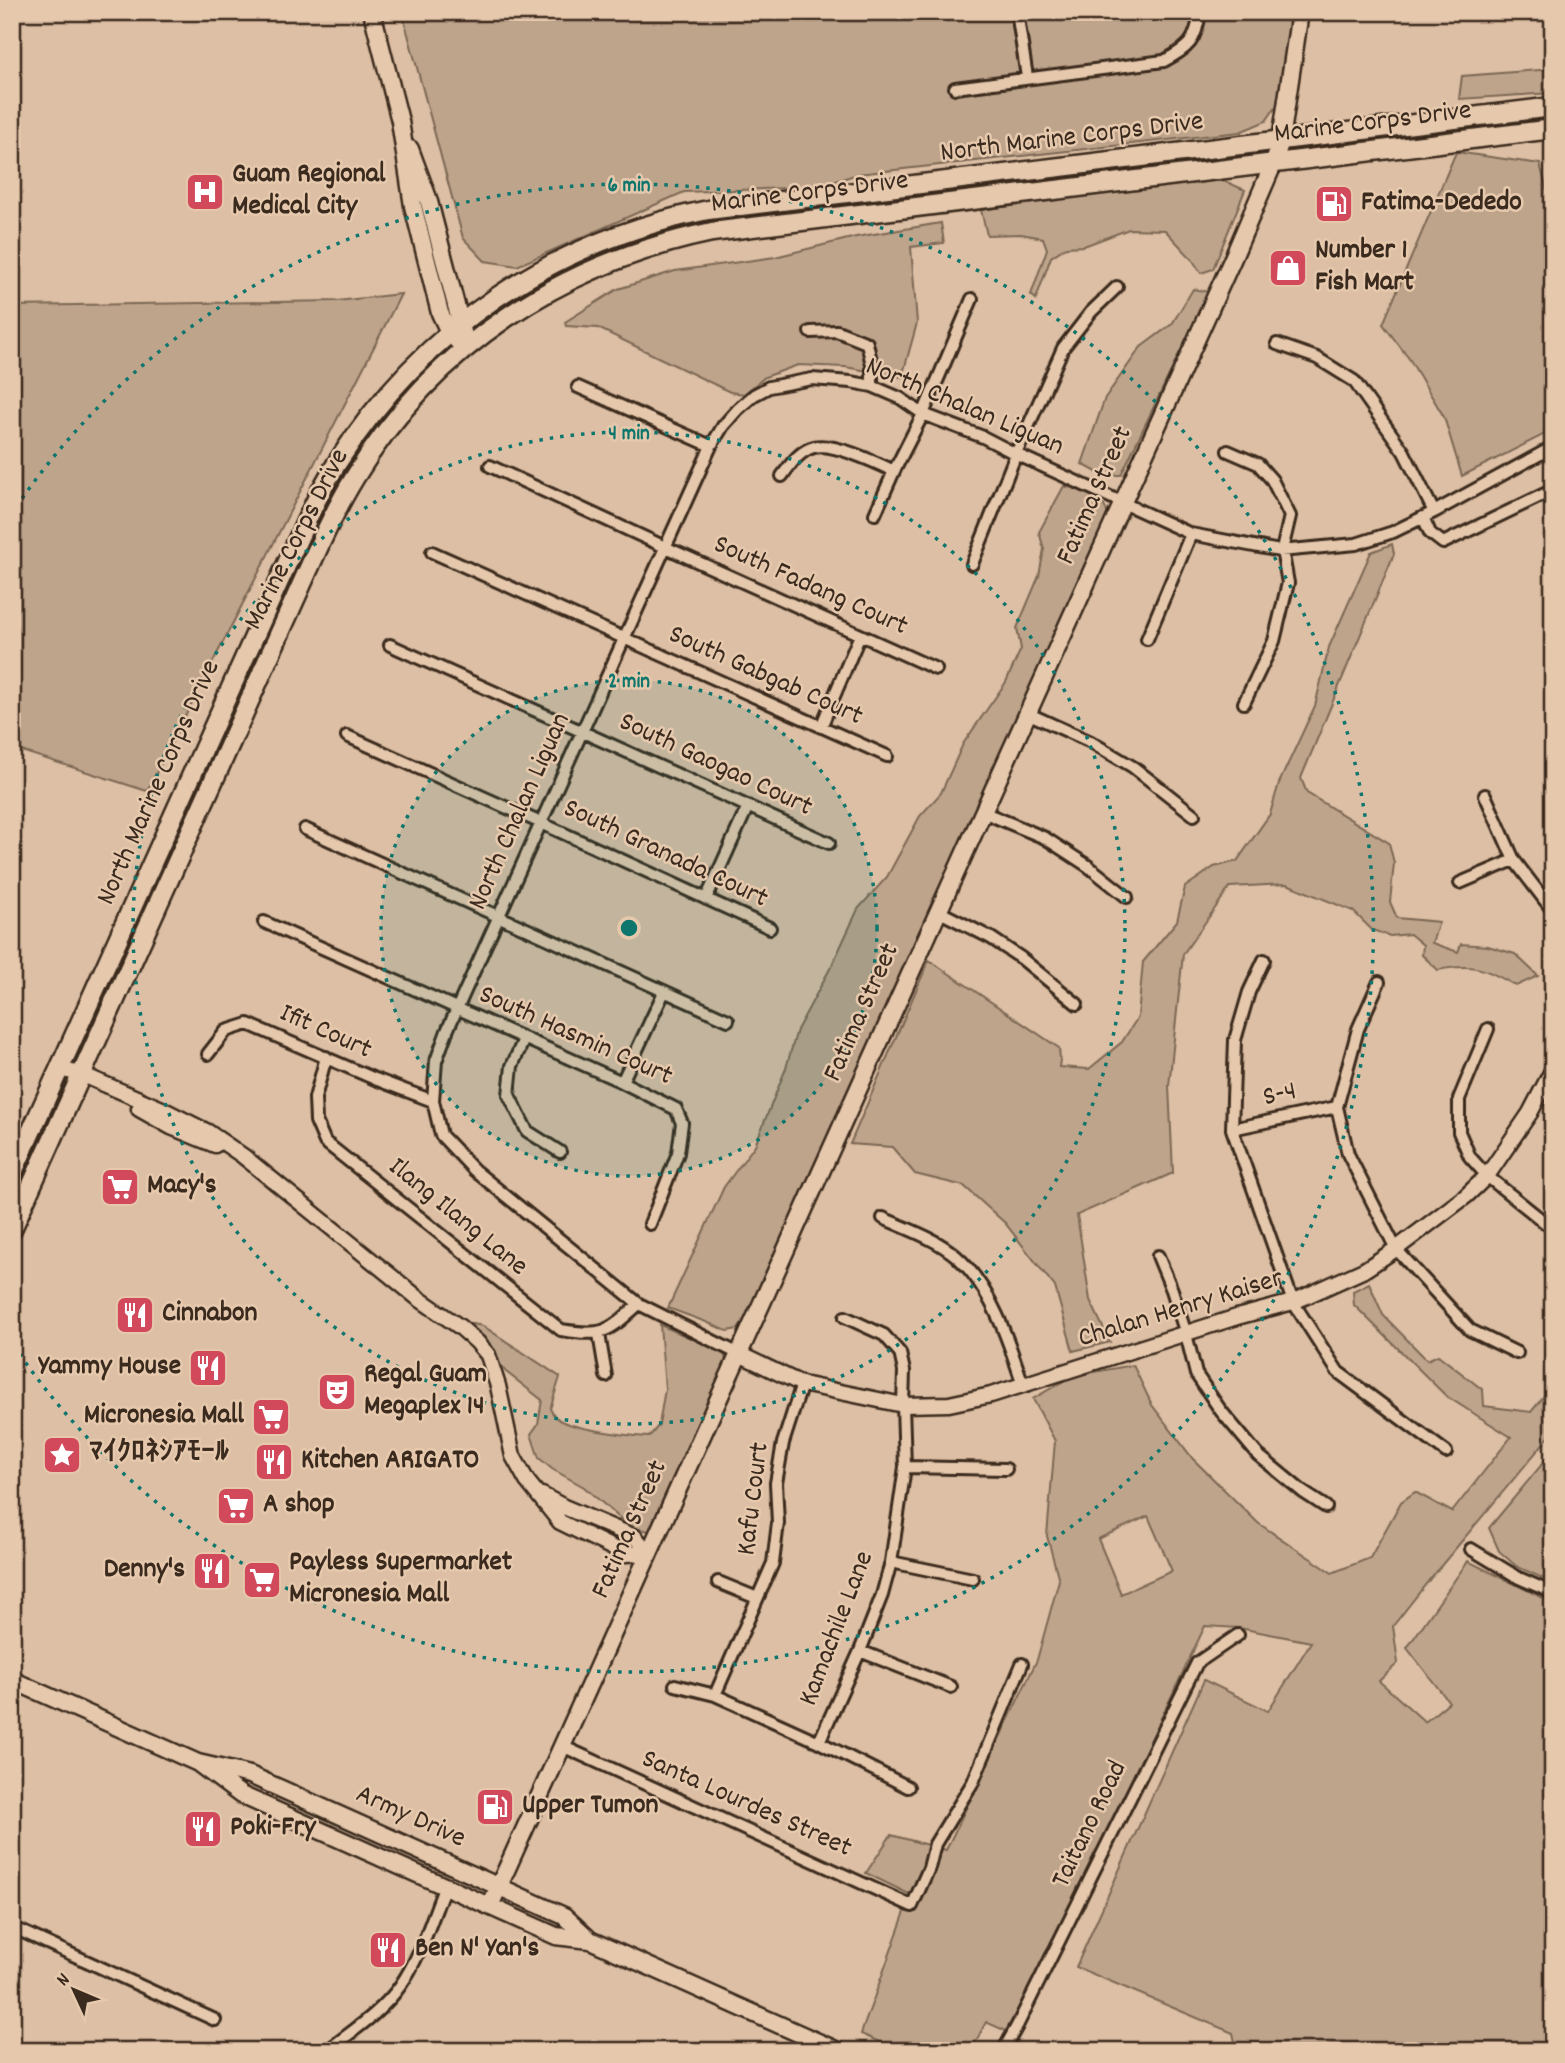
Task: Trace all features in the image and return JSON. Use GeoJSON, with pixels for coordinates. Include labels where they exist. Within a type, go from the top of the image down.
{"type":"FeatureCollection","features":[{"type":"Feature","properties":{"kind":"main road"},"geometry":{"type":"LineString","coordinates":[[372,12],[400,121],[428,198],[455,327],[465,348]]}},
{"type":"Feature","properties":{"kind":"main road","name":"Fatima Street"},"geometry":{"type":"LineString","coordinates":[[490,1906],[1274,162],[1281,140],[1300,12]]}},
{"type":"Feature","properties":{"kind":"main road","name":"North Marine Corps Drive"},"geometry":{"type":"LineString","coordinates":[[12,1174],[298,539],[336,465],[372,414],[410,370],[455,327],[505,291],[560,259],[617,235],[678,216],[740,205],[1553,107]]}},
{"type":"Feature","properties":{"kind":"main road","name":"Marine Corps Drive"},"geometry":{"type":"LineString","coordinates":[[12,1229],[340,504],[389,428],[426,385],[465,348],[517,310],[570,279],[624,256],[683,238],[753,226],[1553,129]]}},
{"type":"Feature","properties":{"kind":"main road","name":"Army Drive"},"geometry":{"type":"LineString","coordinates":[[12,1679],[198,1763],[250,1775],[564,1916],[590,1940]]}},
{"type":"Feature","properties":{"kind":"main road","name":"Army Drive"},"geometry":{"type":"LineString","coordinates":[[198,1763],[241,1795],[556,1936],[590,1940],[838,2051]]}},
{"type":"Feature","properties":{"kind":"street"},"geometry":{"type":"LineString","coordinates":[[1017,12],[1027,77]]}},
{"type":"Feature","properties":{"kind":"street"},"geometry":{"type":"LineString","coordinates":[[955,88],[1164,61],[1186,49],[1198,29],[1200,12]]}},
{"type":"Feature","properties":{"kind":"street"},"geometry":{"type":"LineString","coordinates":[[972,564],[1016,454],[1063,348],[1091,312],[1117,287]]}},
{"type":"Feature","properties":{"kind":"street"},"geometry":{"type":"LineString","coordinates":[[875,514],[923,414],[972,299]]}},
{"type":"Feature","properties":{"kind":"street"},"geometry":{"type":"LineString","coordinates":[[810,332],[837,331],[867,343],[872,365],[872,386]]}},
{"type":"Feature","properties":{"kind":"street"},"geometry":{"type":"LineString","coordinates":[[1277,344],[1317,358],[1354,381],[1404,452],[1434,512]]}},
{"type":"Feature","properties":{"kind":"street","name":"North Chalan Liguan"},"geometry":{"type":"LineString","coordinates":[[739,1354],[639,1304],[474,1170],[441,1135],[433,1101],[436,1061],[457,1009],[711,446],[738,408],[769,387],[811,379],[872,386],[900,398],[923,414],[983,437],[1191,534],[1282,550],[1356,544],[1393,532],[1553,447]]}},
{"type":"Feature","properties":{"kind":"street"},"geometry":{"type":"LineString","coordinates":[[578,387],[711,446]]}},
{"type":"Feature","properties":{"kind":"street"},"geometry":{"type":"LineString","coordinates":[[782,476],[796,456],[816,446],[846,451],[894,471]]}},
{"type":"Feature","properties":{"kind":"street"},"geometry":{"type":"LineString","coordinates":[[1228,451],[1258,464],[1272,480],[1290,516],[1282,550],[1288,583],[1274,641],[1244,703]]}},
{"type":"Feature","properties":{"kind":"street","name":"South Fadang Court"},"geometry":{"type":"LineString","coordinates":[[490,466],[665,548],[936,669]]}},
{"type":"Feature","properties":{"kind":"street"},"geometry":{"type":"LineString","coordinates":[[1423,517],[1430,533],[1443,543],[1553,490]]}},
{"type":"Feature","properties":{"kind":"street"},"geometry":{"type":"LineString","coordinates":[[1147,639],[1191,534]]}},
{"type":"Feature","properties":{"kind":"street","name":"South Gabgab Court"},"geometry":{"type":"LineString","coordinates":[[432,552],[887,756]]}},
{"type":"Feature","properties":{"kind":"street"},"geometry":{"type":"LineString","coordinates":[[821,727],[860,635]]}},
{"type":"Feature","properties":{"kind":"street","name":"South Gaogao Court"},"geometry":{"type":"LineString","coordinates":[[390,645],[829,843]]}},
{"type":"Feature","properties":{"kind":"street"},"geometry":{"type":"LineString","coordinates":[[1027,713],[1102,748],[1133,767],[1194,815]]}},
{"type":"Feature","properties":{"kind":"street","name":"South Granada Court"},"geometry":{"type":"LineString","coordinates":[[347,736],[770,928]]}},
{"type":"Feature","properties":{"kind":"street"},"geometry":{"type":"LineString","coordinates":[[1485,795],[1514,860],[1553,911]]}},
{"type":"Feature","properties":{"kind":"street"},"geometry":{"type":"LineString","coordinates":[[706,900],[748,806]]}},
{"type":"Feature","properties":{"kind":"street"},"geometry":{"type":"LineString","coordinates":[[982,812],[1045,838],[1088,866],[1127,897]]}},
{"type":"Feature","properties":{"kind":"street"},"geometry":{"type":"LineString","coordinates":[[305,829],[728,1020]]}},
{"type":"Feature","properties":{"kind":"street"},"geometry":{"type":"LineString","coordinates":[[1460,883],[1514,860]]}},
{"type":"Feature","properties":{"kind":"street"},"geometry":{"type":"LineString","coordinates":[[937,911],[991,937],[1077,1004]]}},
{"type":"Feature","properties":{"kind":"street","name":"South Hasmin Court"},"geometry":{"type":"LineString","coordinates":[[264,922],[622,1082],[676,1109],[682,1124],[678,1153],[650,1224]]}},
{"type":"Feature","properties":{"kind":"street"},"geometry":{"type":"LineString","coordinates":[[1264,960],[1249,992],[1235,1041],[1233,1129],[1293,1302],[1338,1372],[1446,1452]]}},
{"type":"Feature","properties":{"kind":"street"},"geometry":{"type":"LineString","coordinates":[[1379,982],[1358,1029],[1337,1107],[1348,1154],[1396,1249],[1470,1330],[1517,1353]]}},
{"type":"Feature","properties":{"kind":"street"},"geometry":{"type":"LineString","coordinates":[[622,1082],[664,992]]}},
{"type":"Feature","properties":{"kind":"street","name":"Ifit Court"},"geometry":{"type":"LineString","coordinates":[[208,1054],[226,1031],[248,1024],[433,1101]]}},
{"type":"Feature","properties":{"kind":"street"},"geometry":{"type":"LineString","coordinates":[[1488,1029],[1459,1099],[1459,1132],[1470,1157],[1488,1176],[1553,1229]]}},
{"type":"Feature","properties":{"kind":"street"},"geometry":{"type":"LineString","coordinates":[[524,1039],[512,1066],[509,1095],[527,1131],[560,1152]]}},
{"type":"Feature","properties":{"kind":"street","name":"Ilang Ilang Lane"},"geometry":{"type":"LineString","coordinates":[[326,1057],[315,1098],[316,1121],[325,1142],[561,1330],[599,1334]]}},
{"type":"Feature","properties":{"kind":"street"},"geometry":{"type":"LineString","coordinates":[[59,1069],[172,1127],[243,1156],[418,1298],[460,1327],[488,1355],[513,1456],[527,1481],[560,1522],[625,1554],[649,1553]]}},
{"type":"Feature","properties":{"kind":"street","name":"Chalan Henry Kaiser"},"geometry":{"type":"LineString","coordinates":[[739,1354],[802,1384],[902,1405],[949,1404],[992,1395],[1293,1302],[1364,1270],[1466,1196],[1488,1176],[1549,1087],[1553,1069]]}},
{"type":"Feature","properties":{"kind":"street","name":"S-4"},"geometry":{"type":"LineString","coordinates":[[1233,1129],[1337,1107]]}},
{"type":"Feature","properties":{"kind":"street"},"geometry":{"type":"LineString","coordinates":[[883,1219],[922,1235],[955,1256],[977,1280],[1010,1345],[1023,1385]]}},
{"type":"Feature","properties":{"kind":"street"},"geometry":{"type":"LineString","coordinates":[[1158,1256],[1172,1290],[1196,1374],[1221,1411],[1258,1455],[1326,1507]]}},
{"type":"Feature","properties":{"kind":"street"},"geometry":{"type":"LineString","coordinates":[[606,1376],[599,1334],[614,1327],[639,1304]]}},
{"type":"Feature","properties":{"kind":"street","name":"Kamachile Lane"},"geometry":{"type":"LineString","coordinates":[[819,1742],[860,1651],[881,1595],[891,1562],[905,1467],[902,1405],[904,1371],[901,1353],[884,1335],[845,1317]]}},
{"type":"Feature","properties":{"kind":"street","name":"Kafu Court"},"geometry":{"type":"LineString","coordinates":[[715,1695],[773,1563],[778,1523],[776,1483],[783,1443],[802,1384]]}},
{"type":"Feature","properties":{"kind":"street"},"geometry":{"type":"LineString","coordinates":[[905,1467],[1006,1469]]}},
{"type":"Feature","properties":{"kind":"street"},"geometry":{"type":"LineString","coordinates":[[1471,1549],[1519,1578],[1553,1593]]}},
{"type":"Feature","properties":{"kind":"street"},"geometry":{"type":"LineString","coordinates":[[891,1562],[973,1579]]}},
{"type":"Feature","properties":{"kind":"street"},"geometry":{"type":"LineString","coordinates":[[719,1581],[757,1598]]}},
{"type":"Feature","properties":{"kind":"street","name":"Taitano Road"},"geometry":{"type":"LineString","coordinates":[[1003,2051],[1197,1663],[1238,1635]]}},
{"type":"Feature","properties":{"kind":"street"},"geometry":{"type":"LineString","coordinates":[[860,1651],[951,1687]]}},
{"type":"Feature","properties":{"kind":"street","name":"Santa Lourdes Street"},"geometry":{"type":"LineString","coordinates":[[562,1746],[912,1906],[933,1858],[935,1844],[974,1782],[1022,1664]]}},
{"type":"Feature","properties":{"kind":"street"},"geometry":{"type":"LineString","coordinates":[[675,1685],[715,1695],[819,1742],[908,1787]]}},
{"type":"Feature","properties":{"kind":"street"},"geometry":{"type":"LineString","coordinates":[[327,2051],[369,2019],[400,1986],[421,1949],[445,1886]]}},
{"type":"Feature","properties":{"kind":"street"},"geometry":{"type":"LineString","coordinates":[[12,1927],[215,2020]]}},
{"type":"Feature","properties":{"kind":"shaded area"},"geometry":{"type":"Polygon","coordinates":[[[402,12],[1294,12],[1279,102],[1266,121],[1240,132],[858,174],[816,187],[684,192],[517,266],[485,261],[463,238],[402,12]]]}},
{"type":"Feature","properties":{"kind":"shaded area"},"geometry":{"type":"Polygon","coordinates":[[[1553,69],[1553,93],[1459,99],[1462,76],[1553,69]]]}},
{"type":"Feature","properties":{"kind":"shaded area"},"geometry":{"type":"Polygon","coordinates":[[[1456,152],[1540,164],[1553,214],[1553,430],[1462,476],[1444,417],[1410,360],[1383,324],[1456,152]]]}},
{"type":"Feature","properties":{"kind":"shaded area"},"geometry":{"type":"Polygon","coordinates":[[[1222,180],[1245,190],[1213,269],[1201,273],[1165,230],[1129,229],[1084,246],[1066,247],[1051,257],[1036,299],[1031,295],[1047,249],[1043,238],[1021,234],[987,235],[981,210],[1046,200],[1222,180]]]}},
{"type":"Feature","properties":{"kind":"shaded area"},"geometry":{"type":"Polygon","coordinates":[[[941,223],[944,243],[911,247],[917,323],[902,377],[845,367],[798,365],[765,377],[744,394],[730,392],[598,328],[566,326],[565,322],[618,289],[675,271],[775,257],[856,237],[941,223]]]}},
{"type":"Feature","properties":{"kind":"shaded area"},"geometry":{"type":"Polygon","coordinates":[[[1193,289],[1209,292],[1121,475],[1102,475],[1082,464],[1105,398],[1141,347],[1172,324],[1193,289]]]}},
{"type":"Feature","properties":{"kind":"shaded area"},"geometry":{"type":"Polygon","coordinates":[[[401,294],[147,791],[12,748],[12,306],[337,301],[401,294]]]}},
{"type":"Feature","properties":{"kind":"shaded area"},"geometry":{"type":"Polygon","coordinates":[[[1064,486],[1093,495],[1103,504],[1109,519],[749,1315],[738,1329],[727,1331],[668,1308],[724,1187],[755,1145],[786,1068],[797,1030],[858,909],[887,877],[920,816],[941,793],[963,744],[1006,682],[1021,649],[1017,628],[1039,576],[1044,549],[1039,532],[1064,486]]]}},
{"type":"Feature","properties":{"kind":"shaded area"},"geometry":{"type":"Polygon","coordinates":[[[1392,544],[1394,554],[1301,778],[1307,793],[1389,843],[1394,863],[1390,902],[1397,918],[1439,922],[1432,943],[1458,952],[1461,944],[1488,946],[1515,954],[1538,976],[1516,986],[1496,975],[1470,967],[1438,970],[1422,955],[1423,945],[1410,934],[1390,936],[1372,930],[1353,911],[1287,884],[1230,887],[1183,954],[1169,1086],[1173,1173],[1077,1215],[1090,1300],[1110,1342],[1073,1351],[1055,1287],[1005,1223],[964,1186],[915,1174],[892,1147],[850,1144],[929,960],[1059,1048],[1059,1067],[1089,1069],[1122,1042],[1138,1017],[1143,962],[1177,921],[1185,887],[1214,867],[1237,861],[1270,814],[1279,783],[1315,706],[1329,647],[1371,552],[1392,544]]]}},
{"type":"Feature","properties":{"kind":"shaded area"},"geometry":{"type":"Polygon","coordinates":[[[1369,1283],[1383,1315],[1427,1360],[1438,1355],[1483,1390],[1484,1406],[1531,1412],[1553,1385],[1553,1432],[1393,1626],[1398,1663],[1379,1681],[1425,1722],[1449,1702],[1407,1648],[1468,1561],[1553,1603],[1553,2051],[1237,2051],[1233,2033],[1076,1967],[1204,1680],[1268,1711],[1311,1642],[1239,1628],[1205,1626],[1055,1940],[1006,2031],[986,2022],[971,2051],[900,2051],[861,2034],[911,1895],[866,1873],[891,1835],[946,1850],[1037,1660],[1059,1580],[1047,1536],[1055,1441],[1033,1399],[1072,1376],[1133,1365],[1152,1405],[1193,1459],[1258,1523],[1332,1573],[1370,1558],[1401,1502],[1415,1492],[1452,1512],[1511,1437],[1446,1396],[1354,1305],[1353,1291],[1369,1283]],[[1148,1516],[1098,1539],[1121,1594],[1172,1571],[1148,1516]]]}},
{"type":"Feature","properties":{"kind":"shaded area"},"geometry":{"type":"Polygon","coordinates":[[[467,1323],[483,1326],[560,1377],[550,1409],[557,1418],[586,1429],[629,1435],[649,1437],[659,1425],[665,1389],[660,1325],[724,1352],[727,1366],[654,1526],[649,1531],[630,1527],[584,1487],[552,1469],[539,1458],[531,1434],[538,1424],[542,1400],[506,1372],[467,1323]]]}},
{"type":"Feature","properties":{"kind":"shaded area"},"geometry":{"type":"Polygon","coordinates":[[[1553,1451],[1553,1583],[1516,1566],[1499,1551],[1489,1528],[1553,1451]]]}},
{"type":"Feature","properties":{"kind":"place","name":"Guam Regional Medical City"},"geometry":{"type":"Point","coordinates":[205,192]}},
{"type":"Feature","properties":{"kind":"place","name":"Fatima-Dededo"},"geometry":{"type":"Point","coordinates":[1334,204]}},
{"type":"Feature","properties":{"kind":"place","name":"Number 1 Fish Mart"},"geometry":{"type":"Point","coordinates":[1288,268]}},
{"type":"Feature","properties":{"kind":"place","name":"Macy's"},"geometry":{"type":"Point","coordinates":[120,1187]}},
{"type":"Feature","properties":{"kind":"place","name":"Cinnabon"},"geometry":{"type":"Point","coordinates":[135,1315]}},
{"type":"Feature","properties":{"kind":"place","name":"Yammy House"},"geometry":{"type":"Point","coordinates":[208,1368]}},
{"type":"Feature","properties":{"kind":"place","name":"Regal Guam Megaplex 14"},"geometry":{"type":"Point","coordinates":[337,1392]}},
{"type":"Feature","properties":{"kind":"place","name":"Micronesia Mall"},"geometry":{"type":"Point","coordinates":[271,1417]}},
{"type":"Feature","properties":{"kind":"place","name":"ﾏｲｸﾛﾈｼｱﾓｰﾙ"},"geometry":{"type":"Point","coordinates":[62,1455]}},
{"type":"Feature","properties":{"kind":"place","name":"Kitchen ARIGATO"},"geometry":{"type":"Point","coordinates":[274,1462]}},
{"type":"Feature","properties":{"kind":"place","name":"A shop"},"geometry":{"type":"Point","coordinates":[236,1506]}},
{"type":"Feature","properties":{"kind":"place","name":"Denny's"},"geometry":{"type":"Point","coordinates":[212,1571]}},
{"type":"Feature","properties":{"kind":"place","name":"Payless Supermarket Micronesia Mall"},"geometry":{"type":"Point","coordinates":[262,1580]}},
{"type":"Feature","properties":{"kind":"place","name":"Upper Tumon"},"geometry":{"type":"Point","coordinates":[495,1807]}},
{"type":"Feature","properties":{"kind":"place","name":"Poki-Fry"},"geometry":{"type":"Point","coordinates":[203,1829]}},
{"type":"Feature","properties":{"kind":"place","name":"Ben N' Yan's"},"geometry":{"type":"Point","coordinates":[388,1950]}}]}
